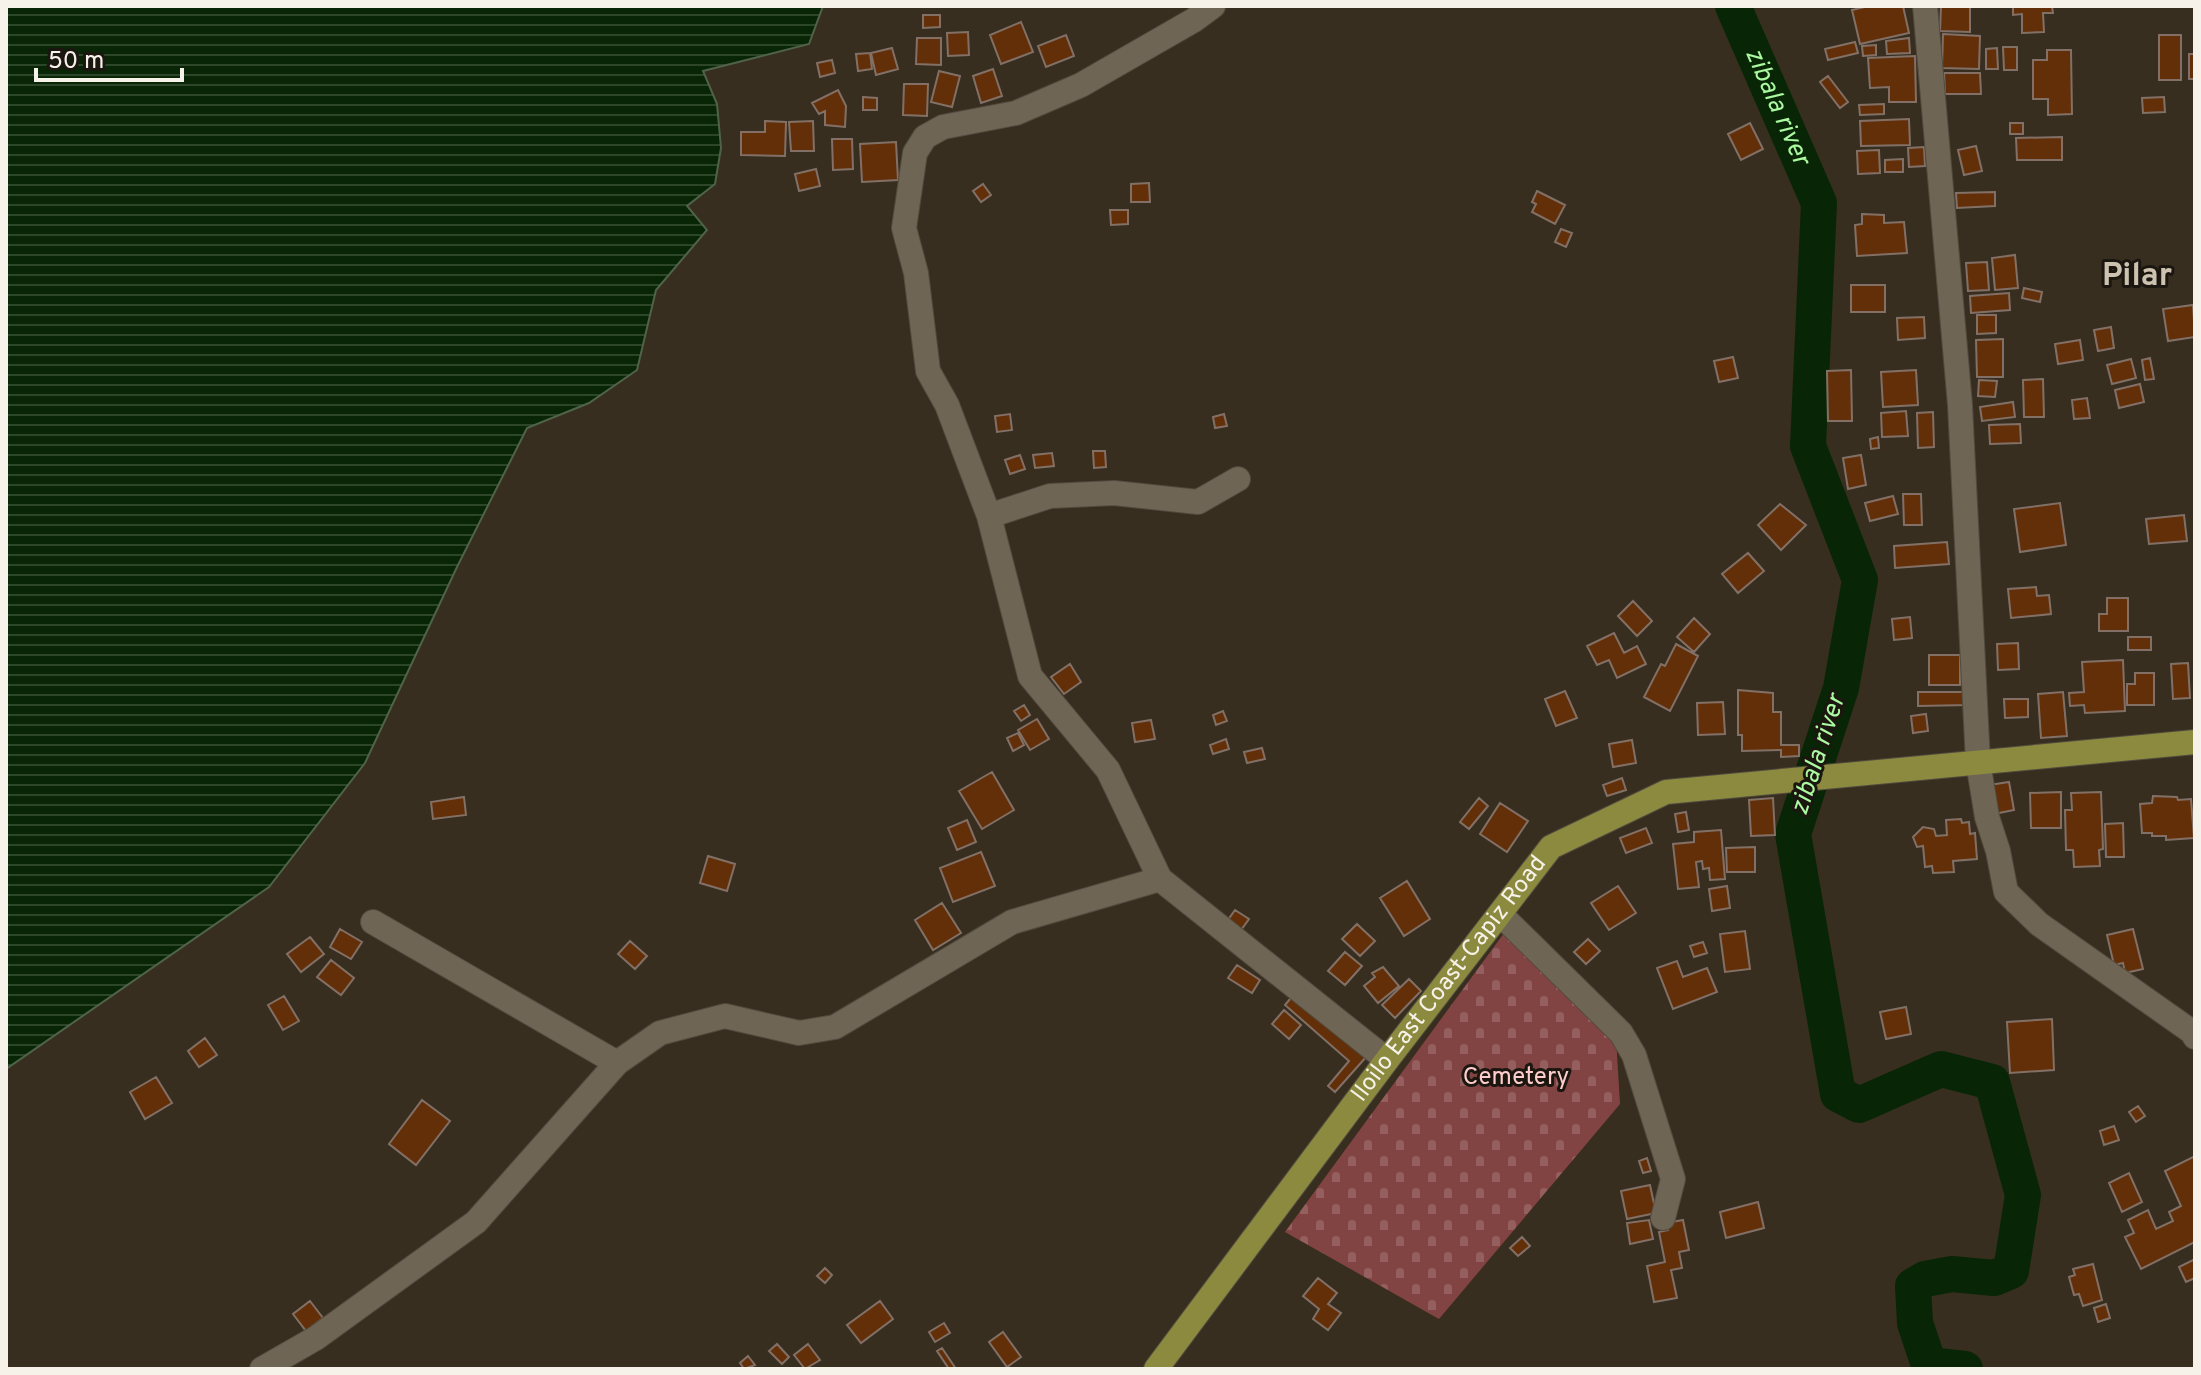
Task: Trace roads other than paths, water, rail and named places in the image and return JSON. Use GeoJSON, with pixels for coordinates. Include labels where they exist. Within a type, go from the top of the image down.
{"type":"FeatureCollection","features":[{"type":"Feature","properties":{"kind":"main road","name":"Iloilo East Coast-Capiz Road"},"geometry":{"type":"LineString","coordinates":[[1156,1369],[1551,847],[1666,792],[2195,742]]}},
{"type":"Feature","properties":{"kind":"street"},"geometry":{"type":"LineString","coordinates":[[1213,6],[1081,85],[1016,113],[943,127],[925,137],[915,153],[904,228],[916,273],[928,371],[947,405],[989,516],[1030,676],[1108,770],[1160,879],[1387,1060]]}},
{"type":"Feature","properties":{"kind":"street"},"geometry":{"type":"LineString","coordinates":[[1925,6],[1960,405],[1978,762],[1987,817],[2006,892],[2039,924],[2195,1037]]}},
{"type":"Feature","properties":{"kind":"street"},"geometry":{"type":"LineString","coordinates":[[989,516],[1050,496],[1114,493],[1198,502],[1238,479]]}},
{"type":"Feature","properties":{"kind":"street"},"geometry":{"type":"LineString","coordinates":[[262,1369],[316,1338],[476,1222],[617,1063],[660,1033],[725,1016],[799,1033],[835,1027],[1012,922],[1160,879]]}},
{"type":"Feature","properties":{"kind":"street"},"geometry":{"type":"LineString","coordinates":[[1500,914],[1621,1033],[1634,1055],[1673,1179],[1663,1218]]}},
{"type":"Feature","properties":{"kind":"street"},"geometry":{"type":"LineString","coordinates":[[373,922],[617,1063]]}},
{"type":"Feature","properties":{"kind":"waterway","name":"zibala river"},"geometry":{"type":"LineString","coordinates":[[1733,6],[1819,203],[1808,446],[1860,580],[1841,688],[1793,834],[1838,1094],[1859,1105],[1941,1069],[1992,1082],[2023,1195],[2011,1271],[1994,1278],[1952,1274],[1925,1279],[1913,1286],[1915,1323],[1929,1365],[1965,1369]]}},
{"type":"Feature","properties":{"kind":"district","name":"Pilar"},"geometry":{"type":"Point","coordinates":[2137,277]}},
{"type":"Feature","properties":{"kind":"park label","name":"Cemetery"},"geometry":{"type":"Point","coordinates":[1516,1078]}}]}
